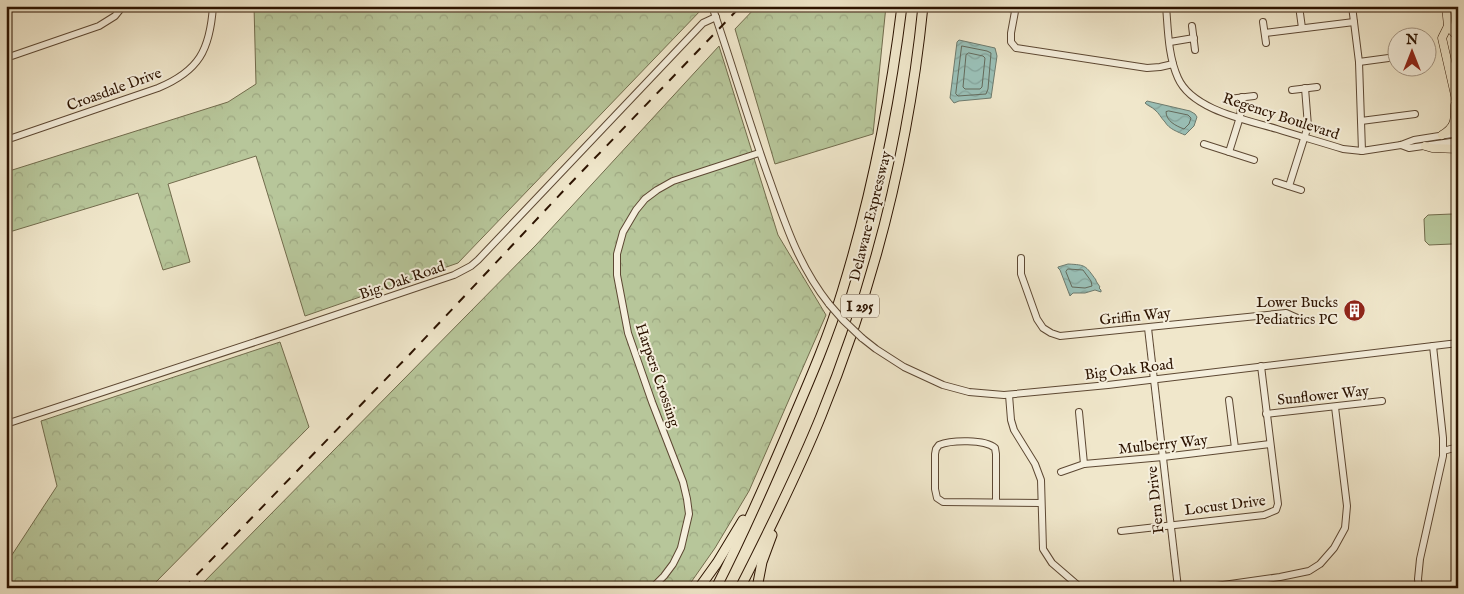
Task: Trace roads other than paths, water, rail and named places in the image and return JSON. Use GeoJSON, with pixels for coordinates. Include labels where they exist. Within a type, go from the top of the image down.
{"type":"FeatureCollection","features":[{"type":"Feature","properties":{"kind":"highway","name":"Delaware Expressway"},"geometry":{"type":"LineString","coordinates":[[767,479],[811,376],[842,292],[865,210],[881,142],[902,6]]}},
{"type":"Feature","properties":{"kind":"highway","name":"Delaware Expressway"},"geometry":{"type":"LineString","coordinates":[[740,588],[789,489],[810,441],[863,297],[892,192],[908,112],[923,6]]}},
{"type":"Feature","properties":{"kind":"highway"},"geometry":{"type":"LineString","coordinates":[[699,588],[721,558],[767,479]]}},
{"type":"Feature","properties":{"kind":"highway","name":"I 295"},"geometry":{"type":"LineString","coordinates":[[716,588],[767,479]]}},
{"type":"Feature","properties":{"kind":"highway"},"geometry":{"type":"LineString","coordinates":[[757,588],[762,562],[789,489]]}},
{"type":"Feature","properties":{"kind":"main road"},"geometry":{"type":"LineString","coordinates":[[1442,135],[1449,132],[1455,122],[1457,104],[1442,38],[1448,26],[1446,6]]}},
{"type":"Feature","properties":{"kind":"main road"},"geometry":{"type":"LineString","coordinates":[[1448,26],[1456,35],[1458,43]]}},
{"type":"Feature","properties":{"kind":"main road"},"geometry":{"type":"LineString","coordinates":[[1425,146],[1458,149]]}},
{"type":"Feature","properties":{"kind":"street"},"geometry":{"type":"LineString","coordinates":[[6,58],[99,26],[115,16],[123,6]]}},
{"type":"Feature","properties":{"kind":"street","name":"Croasdale Drive"},"geometry":{"type":"LineString","coordinates":[[6,140],[158,88],[176,80],[193,67],[204,51],[212,28],[214,6]]}},
{"type":"Feature","properties":{"kind":"street","name":"Big Oak Road"},"geometry":{"type":"LineString","coordinates":[[712,6],[790,238],[815,286],[843,320],[876,349],[904,367],[942,385],[982,394],[1010,394],[1458,343]]}},
{"type":"Feature","properties":{"kind":"street"},"geometry":{"type":"LineString","coordinates":[[998,6],[1016,8],[1011,33],[1011,42],[1016,48],[1147,68],[1173,64]]}},
{"type":"Feature","properties":{"kind":"street","name":"Regency Boulevard"},"geometry":{"type":"LineString","coordinates":[[1166,6],[1173,64],[1178,80],[1187,92],[1203,103],[1223,112],[1344,149],[1362,152],[1401,145],[1414,140],[1458,133]]}},
{"type":"Feature","properties":{"kind":"street"},"geometry":{"type":"LineString","coordinates":[[1299,6],[1302,28]]}},
{"type":"Feature","properties":{"kind":"street"},"geometry":{"type":"LineString","coordinates":[[1352,6],[1359,62],[1362,152]]}},
{"type":"Feature","properties":{"kind":"street","name":"Big Oak Road"},"geometry":{"type":"LineString","coordinates":[[6,424],[272,337],[463,271],[478,260],[703,23],[716,17]]}},
{"type":"Feature","properties":{"kind":"street"},"geometry":{"type":"LineString","coordinates":[[1263,22],[1266,43]]}},
{"type":"Feature","properties":{"kind":"street"},"geometry":{"type":"LineString","coordinates":[[1265,33],[1354,22]]}},
{"type":"Feature","properties":{"kind":"street"},"geometry":{"type":"LineString","coordinates":[[1192,26],[1195,50]]}},
{"type":"Feature","properties":{"kind":"street"},"geometry":{"type":"LineString","coordinates":[[1170,42],[1194,38]]}},
{"type":"Feature","properties":{"kind":"street"},"geometry":{"type":"LineString","coordinates":[[1359,62],[1386,58]]}},
{"type":"Feature","properties":{"kind":"street"},"geometry":{"type":"LineString","coordinates":[[1292,90],[1317,87]]}},
{"type":"Feature","properties":{"kind":"street"},"geometry":{"type":"LineString","coordinates":[[1289,186],[1308,126],[1305,88]]}},
{"type":"Feature","properties":{"kind":"street"},"geometry":{"type":"LineString","coordinates":[[1230,99],[1254,96]]}},
{"type":"Feature","properties":{"kind":"street"},"geometry":{"type":"LineString","coordinates":[[1229,152],[1240,117],[1242,97]]}},
{"type":"Feature","properties":{"kind":"street"},"geometry":{"type":"LineString","coordinates":[[1361,121],[1415,114]]}},
{"type":"Feature","properties":{"kind":"street","name":"Regency Boulevard"},"geometry":{"type":"LineString","coordinates":[[1401,145],[1409,148],[1458,141]]}},
{"type":"Feature","properties":{"kind":"street"},"geometry":{"type":"LineString","coordinates":[[1204,144],[1254,160]]}},
{"type":"Feature","properties":{"kind":"street","name":"Harpers Crossing"},"geometry":{"type":"LineString","coordinates":[[652,588],[673,564],[681,548],[689,514],[688,499],[628,333],[617,275],[617,254],[623,232],[636,210],[645,199],[657,190],[673,181],[760,153]]}},
{"type":"Feature","properties":{"kind":"street"},"geometry":{"type":"LineString","coordinates":[[1276,182],[1301,190]]}},
{"type":"Feature","properties":{"kind":"street","name":"Griffin Way"},"geometry":{"type":"LineString","coordinates":[[1021,258],[1021,274],[1037,320],[1043,328],[1060,336],[1286,313],[1304,321]]}},
{"type":"Feature","properties":{"kind":"street","name":"Fern Drive"},"geometry":{"type":"LineString","coordinates":[[1148,328],[1178,588]]}},
{"type":"Feature","properties":{"kind":"street"},"geometry":{"type":"LineString","coordinates":[[1419,588],[1420,559],[1443,457],[1443,438],[1434,346]]}},
{"type":"Feature","properties":{"kind":"street","name":"Locust Drive"},"geometry":{"type":"LineString","coordinates":[[1121,531],[1264,515],[1276,510],[1278,504],[1261,366]]}},
{"type":"Feature","properties":{"kind":"street"},"geometry":{"type":"LineString","coordinates":[[1010,394],[1011,420],[1014,430],[1035,464],[1041,480],[1043,548],[1046,556],[1052,563],[1081,588]]}},
{"type":"Feature","properties":{"kind":"street"},"geometry":{"type":"LineString","coordinates":[[1229,400],[1235,448]]}},
{"type":"Feature","properties":{"kind":"street","name":"Sunflower Way"},"geometry":{"type":"LineString","coordinates":[[1266,414],[1382,401]]}},
{"type":"Feature","properties":{"kind":"street"},"geometry":{"type":"LineString","coordinates":[[1202,588],[1280,578],[1309,571],[1320,564],[1334,548],[1345,528],[1347,506],[1335,407]]}},
{"type":"Feature","properties":{"kind":"street"},"geometry":{"type":"LineString","coordinates":[[1079,412],[1084,464]]}},
{"type":"Feature","properties":{"kind":"street"},"geometry":{"type":"LineString","coordinates":[[996,502],[995,448],[986,442],[939,444],[935,454],[935,489],[937,498],[943,502],[1041,503]]}},
{"type":"Feature","properties":{"kind":"street","name":"Mulberry Way"},"geometry":{"type":"LineString","coordinates":[[1061,472],[1084,464],[1270,444]]}},
{"type":"Feature","properties":{"kind":"street"},"geometry":{"type":"LineString","coordinates":[[1443,451],[1458,447]]}},
{"type":"Feature","properties":{"kind":"water"},"geometry":{"type":"Polygon","coordinates":[[[959,40],[995,48],[997,56],[991,98],[954,103],[950,98],[957,42],[959,40]]]}},
{"type":"Feature","properties":{"kind":"water"},"geometry":{"type":"Polygon","coordinates":[[[1147,101],[1190,111],[1197,117],[1194,126],[1185,135],[1174,130],[1169,127],[1156,111],[1145,103],[1147,101]]]}},
{"type":"Feature","properties":{"kind":"water"},"geometry":{"type":"Polygon","coordinates":[[[1068,264],[1082,266],[1087,269],[1096,280],[1101,292],[1095,290],[1085,293],[1073,293],[1070,296],[1058,268],[1068,264]]]}},
{"type":"Feature","properties":{"kind":"railway"},"geometry":{"type":"LineString","coordinates":[[184,588],[411,353],[741,6]]}},
{"type":"Feature","properties":{"kind":"place","name":"Lower Bucks Pediatrics PC"},"geometry":{"type":"Point","coordinates":[1354,311]}}]}
